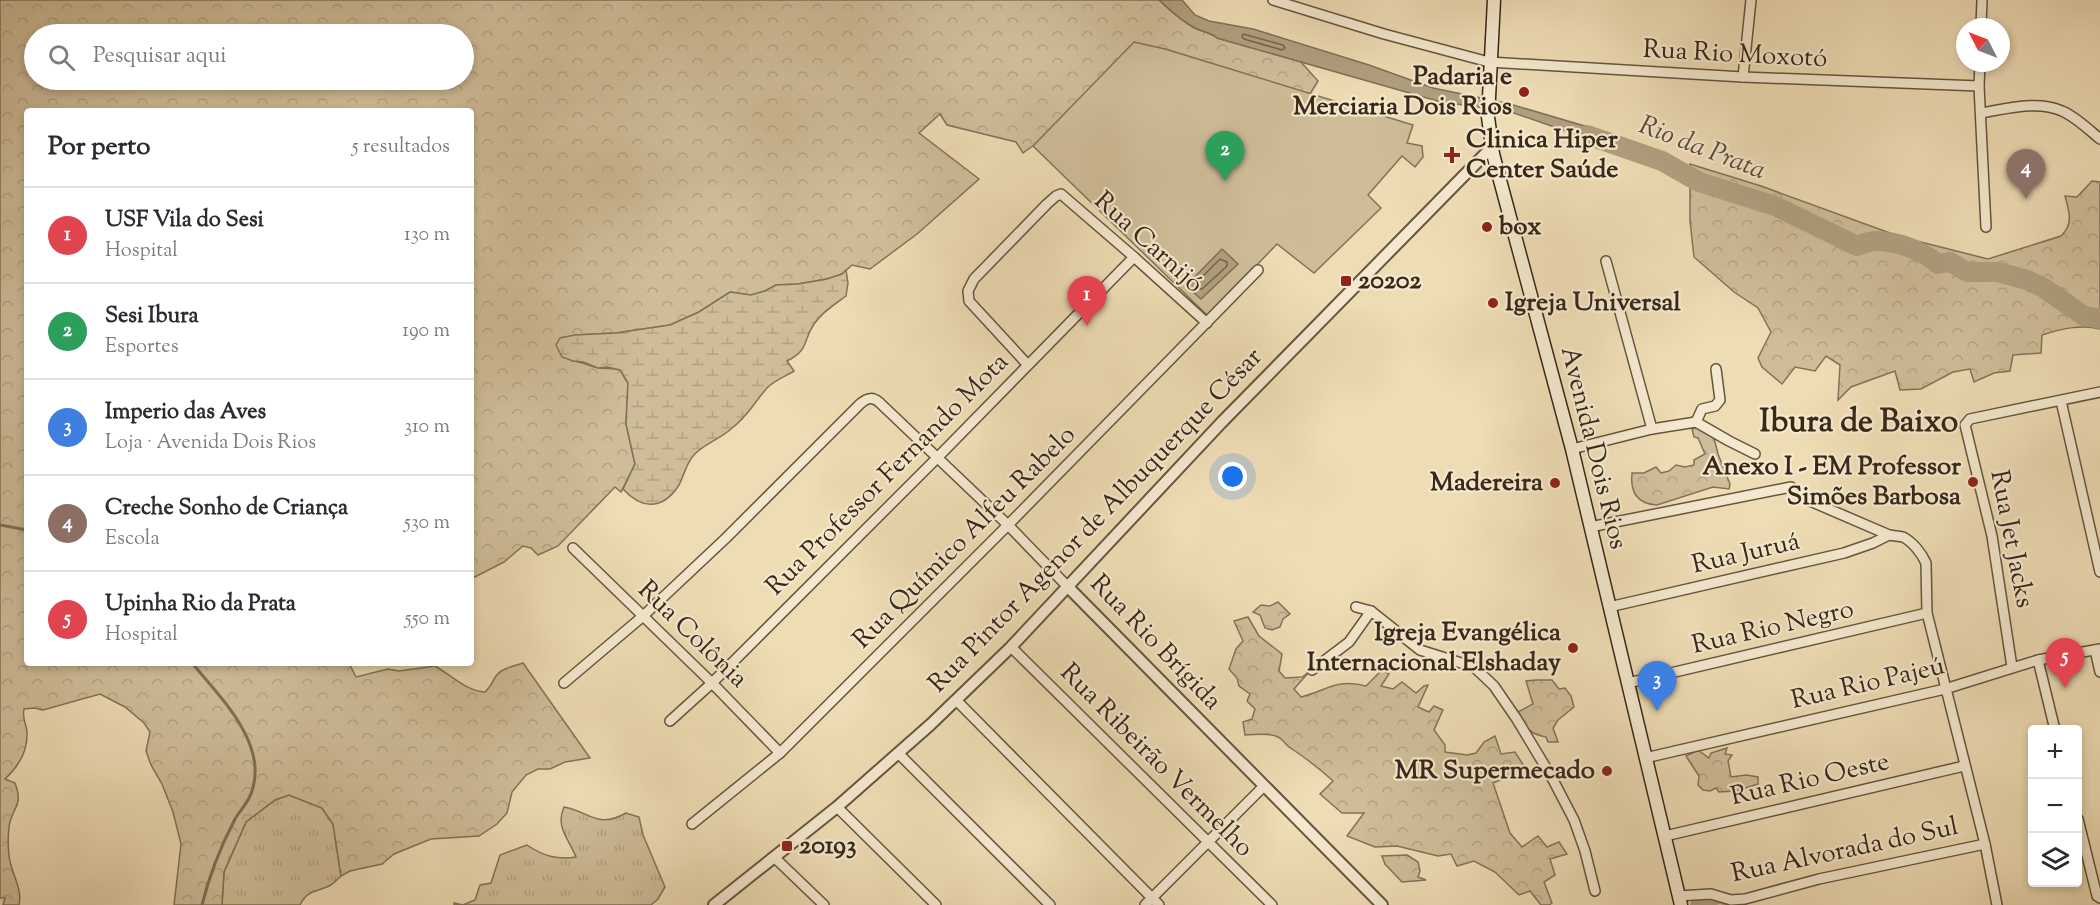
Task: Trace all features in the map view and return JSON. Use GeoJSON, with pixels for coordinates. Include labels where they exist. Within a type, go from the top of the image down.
{"type":"FeatureCollection","features":[{"type":"Feature","properties":{"kind":"main road","name":"Avenida Dois Rios"},"geometry":{"type":"LineString","coordinates":[[1494,0],[1488,111],[1492,147],[1572,449],[1680,900]]}},
{"type":"Feature","properties":{"kind":"street","name":"Rua Rio Moxotó"},"geometry":{"type":"LineString","coordinates":[[1273,0],[1384,34],[1490,62],[1743,77],[1979,86]]}},
{"type":"Feature","properties":{"kind":"street"},"geometry":{"type":"LineString","coordinates":[[1743,77],[1751,0]]}},
{"type":"Feature","properties":{"kind":"street"},"geometry":{"type":"LineString","coordinates":[[1982,0],[1982,18]]}},
{"type":"Feature","properties":{"kind":"street"},"geometry":{"type":"LineString","coordinates":[[1980,72],[1986,227]]}},
{"type":"Feature","properties":{"kind":"street"},"geometry":{"type":"LineString","coordinates":[[1981,112],[2024,106],[2048,107],[2065,112],[2100,139]]}},
{"type":"Feature","properties":{"kind":"street","name":"Rua Pintor Agenor de Albuquerque César"},"geometry":{"type":"LineString","coordinates":[[714,905],[837,807],[956,700],[1068,587],[1221,423],[1492,147]]}},
{"type":"Feature","properties":{"kind":"street","name":"Rua Carnijó"},"geometry":{"type":"LineString","coordinates":[[1027,364],[969,301],[968,291],[974,279],[1047,204],[1061,194],[1206,323]]}},
{"type":"Feature","properties":{"kind":"street","name":"Rua Professor Fernando Mota"},"geometry":{"type":"LineString","coordinates":[[670,721],[712,683],[937,458],[1134,257]]}},
{"type":"Feature","properties":{"kind":"street"},"geometry":{"type":"LineString","coordinates":[[1606,261],[1652,429]]}},
{"type":"Feature","properties":{"kind":"street","name":"Rua Químico Alfeu Rabelo"},"geometry":{"type":"LineString","coordinates":[[692,824],[780,753],[1258,270]]}},
{"type":"Feature","properties":{"kind":"street"},"geometry":{"type":"LineString","coordinates":[[1696,422],[1701,411],[1715,406],[1720,400],[1716,369]]}},
{"type":"Feature","properties":{"kind":"street"},"geometry":{"type":"LineString","coordinates":[[2100,392],[2061,401],[2100,572]]}},
{"type":"Feature","properties":{"kind":"street","name":"Rua Rio Brígida"},"geometry":{"type":"LineString","coordinates":[[642,617],[864,400],[871,398],[877,400],[1008,525],[1382,905]]}},
{"type":"Feature","properties":{"kind":"street","name":"Rua Jet Jacks"},"geometry":{"type":"LineString","coordinates":[[2012,667],[1992,536],[1964,428],[1970,419],[2061,401]]}},
{"type":"Feature","properties":{"kind":"street"},"geometry":{"type":"LineString","coordinates":[[1572,449],[1652,429],[1696,422],[1755,454]]}},
{"type":"Feature","properties":{"kind":"street"},"geometry":{"type":"LineString","coordinates":[[1590,527],[1791,487],[1810,501],[1889,535],[1904,538],[1923,556],[1927,569],[1927,613],[1997,905]]}},
{"type":"Feature","properties":{"kind":"street","name":"Rua Juruá"},"geometry":{"type":"LineString","coordinates":[[1609,607],[1844,553],[1889,535]]}},
{"type":"Feature","properties":{"kind":"street","name":"Rua Colônia"},"geometry":{"type":"LineString","coordinates":[[573,548],[712,683],[780,753]]}},
{"type":"Feature","properties":{"kind":"street"},"geometry":{"type":"LineString","coordinates":[[1356,607],[1371,611],[1420,650],[1468,664],[1482,673],[1494,686],[1551,776],[1574,820],[1595,891]]}},
{"type":"Feature","properties":{"kind":"street"},"geometry":{"type":"LineString","coordinates":[[1312,670],[1352,639],[1371,611]]}},
{"type":"Feature","properties":{"kind":"street","name":"Rua Rio Negro"},"geometry":{"type":"LineString","coordinates":[[1628,683],[1927,613]]}},
{"type":"Feature","properties":{"kind":"street"},"geometry":{"type":"LineString","coordinates":[[564,683],[642,617]]}},
{"type":"Feature","properties":{"kind":"street","name":"Rua Ribeirão Vermelho"},"geometry":{"type":"LineString","coordinates":[[1011,646],[1272,905]]}},
{"type":"Feature","properties":{"kind":"street"},"geometry":{"type":"LineString","coordinates":[[2097,649],[2100,672]]}},
{"type":"Feature","properties":{"kind":"street","name":"Rua Rio Pajeú"},"geometry":{"type":"LineString","coordinates":[[1645,758],[1945,689],[2038,660],[2097,649]]}},
{"type":"Feature","properties":{"kind":"street"},"geometry":{"type":"LineString","coordinates":[[2038,660],[2054,725]]}},
{"type":"Feature","properties":{"kind":"street"},"geometry":{"type":"LineString","coordinates":[[956,700],[1152,903],[1208,840],[1264,786]]}},
{"type":"Feature","properties":{"kind":"street"},"geometry":{"type":"LineString","coordinates":[[898,753],[1050,905]]}},
{"type":"Feature","properties":{"kind":"street","name":"Rua Rio Oeste"},"geometry":{"type":"LineString","coordinates":[[1665,836],[1964,766]]}},
{"type":"Feature","properties":{"kind":"street"},"geometry":{"type":"LineString","coordinates":[[837,807],[936,905]]}},
{"type":"Feature","properties":{"kind":"street"},"geometry":{"type":"LineString","coordinates":[[2082,833],[2098,897]]}},
{"type":"Feature","properties":{"kind":"street","name":"Rua Alvorada do Sul"},"geometry":{"type":"LineString","coordinates":[[1680,900],[1711,894],[1731,900],[1745,899],[1819,879],[1984,844]]}},
{"type":"Feature","properties":{"kind":"street"},"geometry":{"type":"LineString","coordinates":[[774,857],[824,905]]}},
{"type":"Feature","properties":{"kind":"green space"},"geometry":{"type":"Polygon","coordinates":[[[0,0],[1159,0],[1185,22],[1217,38],[1300,61],[1318,81],[1310,94],[1165,49],[1023,153],[1016,142],[947,125],[940,114],[919,133],[979,179],[917,234],[870,269],[852,265],[842,274],[827,279],[776,285],[751,295],[730,292],[699,312],[670,325],[616,333],[575,335],[573,361],[620,370],[628,383],[626,424],[635,464],[621,492],[615,487],[558,546],[538,555],[531,548],[523,546],[504,562],[474,577],[474,108],[24,108],[24,666],[350,666],[356,677],[388,669],[399,671],[435,666],[465,686],[485,692],[501,671],[523,663],[590,758],[565,762],[550,769],[538,769],[526,775],[512,792],[507,813],[497,824],[479,836],[431,839],[394,854],[382,864],[350,871],[341,876],[333,824],[322,808],[289,795],[275,800],[246,822],[224,872],[222,905],[174,905],[181,844],[173,812],[146,751],[150,732],[144,723],[125,707],[100,694],[43,710],[24,709],[26,746],[18,764],[5,779],[15,783],[18,797],[10,820],[8,841],[10,861],[18,886],[19,905],[3,905],[5,898],[0,898],[0,0]]]}},
{"type":"Feature","properties":{"kind":"green space"},"geometry":{"type":"Polygon","coordinates":[[[1134,42],[1165,49],[1413,125],[1407,143],[1422,146],[1423,157],[1415,167],[1402,156],[1368,195],[1381,208],[1314,273],[1277,244],[1208,316],[1033,146],[1134,42]]]}},
{"type":"Feature","properties":{"kind":"green space"},"geometry":{"type":"Polygon","coordinates":[[[1690,164],[1761,186],[1901,237],[1988,259],[2061,236],[2069,222],[2065,196],[2077,197],[2092,181],[2100,182],[2100,329],[2071,328],[2042,335],[2041,353],[2013,355],[2010,371],[1994,373],[1974,382],[1970,369],[1953,372],[1921,389],[1900,390],[1895,371],[1851,387],[1838,400],[1840,365],[1826,356],[1815,371],[1795,367],[1782,384],[1762,367],[1758,358],[1771,332],[1758,308],[1734,292],[1694,257],[1690,221],[1690,164]]]}},
{"type":"Feature","properties":{"kind":"green space"},"geometry":{"type":"Polygon","coordinates":[[[846,270],[848,283],[846,296],[821,316],[810,330],[799,353],[787,361],[794,371],[770,385],[737,424],[693,456],[679,485],[666,499],[659,503],[645,504],[630,496],[623,489],[635,464],[626,424],[628,383],[620,370],[607,367],[598,368],[562,357],[556,345],[560,338],[670,325],[699,312],[730,292],[751,295],[776,285],[827,279],[842,274],[846,270]]]}},
{"type":"Feature","properties":{"kind":"green space"},"geometry":{"type":"Polygon","coordinates":[[[1701,427],[1713,434],[1730,484],[1729,489],[1713,487],[1657,505],[1644,502],[1636,496],[1632,486],[1632,473],[1644,473],[1656,467],[1661,473],[1669,471],[1676,465],[1685,467],[1694,465],[1694,460],[1705,454],[1698,438],[1694,437],[1692,429],[1701,427]]]}},
{"type":"Feature","properties":{"kind":"green space"},"geometry":{"type":"Polygon","coordinates":[[[1278,602],[1290,614],[1283,619],[1280,627],[1272,630],[1265,628],[1260,615],[1253,612],[1261,605],[1270,606],[1278,602]]]}},
{"type":"Feature","properties":{"kind":"green space"},"geometry":{"type":"Polygon","coordinates":[[[1248,617],[1259,636],[1282,654],[1279,671],[1285,678],[1302,677],[1309,672],[1294,689],[1301,697],[1339,684],[1366,686],[1382,670],[1389,674],[1381,686],[1393,689],[1402,682],[1416,693],[1428,685],[1418,707],[1429,712],[1434,706],[1443,710],[1434,730],[1445,745],[1445,752],[1467,755],[1476,753],[1484,742],[1495,736],[1501,754],[1515,752],[1524,766],[1493,783],[1510,833],[1522,847],[1538,836],[1547,847],[1559,842],[1567,854],[1550,859],[1555,875],[1544,882],[1552,903],[1541,905],[1530,891],[1519,895],[1495,872],[1474,861],[1457,866],[1451,854],[1438,856],[1397,846],[1375,847],[1347,836],[1364,813],[1342,813],[1320,794],[1333,781],[1278,737],[1266,734],[1245,735],[1243,722],[1252,719],[1255,709],[1247,701],[1250,694],[1239,686],[1237,678],[1229,669],[1236,649],[1243,641],[1234,621],[1248,617]]]}},
{"type":"Feature","properties":{"kind":"green space"},"geometry":{"type":"Polygon","coordinates":[[[1552,680],[1559,689],[1565,688],[1571,696],[1574,707],[1558,720],[1553,728],[1558,742],[1548,742],[1546,737],[1532,732],[1525,726],[1518,712],[1533,704],[1526,681],[1552,680]]]}},
{"type":"Feature","properties":{"kind":"green space"},"geometry":{"type":"Polygon","coordinates":[[[1727,748],[1725,754],[1732,755],[1728,761],[1731,777],[1746,775],[1758,777],[1758,784],[1736,791],[1719,792],[1716,788],[1710,791],[1703,790],[1698,785],[1699,776],[1686,756],[1698,750],[1709,758],[1711,753],[1727,748]]]}},
{"type":"Feature","properties":{"kind":"green space"},"geometry":{"type":"Polygon","coordinates":[[[289,795],[322,808],[333,824],[341,876],[329,886],[309,894],[300,905],[222,905],[224,872],[246,822],[275,800],[289,795]]]}},
{"type":"Feature","properties":{"kind":"green space"},"geometry":{"type":"Polygon","coordinates":[[[564,807],[594,818],[608,820],[626,813],[639,817],[643,835],[665,887],[658,899],[651,905],[463,905],[475,900],[480,885],[491,883],[500,855],[527,845],[550,856],[576,857],[562,827],[564,807]]]}},
{"type":"Feature","properties":{"kind":"green space"},"geometry":{"type":"Polygon","coordinates":[[[1407,855],[1418,862],[1420,871],[1418,877],[1426,880],[1402,882],[1385,864],[1382,856],[1407,855]]]}},
{"type":"Feature","properties":{"kind":"water","name":"Rio da Prata"},"geometry":{"type":"Polygon","coordinates":[[[1159,0],[1182,0],[1195,15],[1209,21],[1253,29],[1369,65],[1433,88],[1510,104],[1612,134],[1609,146],[1508,111],[1441,102],[1217,38],[1185,22],[1159,0]]]}},
{"type":"Feature","properties":{"kind":"water"},"geometry":{"type":"Polygon","coordinates":[[[1222,249],[1238,264],[1201,299],[1186,286],[1222,249]]]}},
{"type":"Feature","properties":{"kind":"waterway","name":"Rio da Prata"},"geometry":{"type":"LineString","coordinates":[[1587,135],[1662,161],[1699,182],[1775,206],[1857,246],[1873,241],[1884,241],[1917,251],[1938,264],[1950,262],[1967,272],[1998,272],[2027,280],[2044,288],[2084,316],[2100,319]]}},
{"type":"Feature","properties":{"kind":"waterway"},"geometry":{"type":"LineString","coordinates":[[0,525],[24,529]]}},
{"type":"Feature","properties":{"kind":"waterway"},"geometry":{"type":"LineString","coordinates":[[195,666],[228,706],[238,722],[247,738],[253,756],[255,773],[251,795],[235,819],[225,840],[202,905]]}},
{"type":"Feature","properties":{"kind":"waterway","name":"Rio da Prata"},"geometry":{"type":"LineString","coordinates":[[1695,905],[1720,899],[1742,905]]}},
{"type":"Feature","properties":{"kind":"place","name":"Padaria e Merciaria Dois Rios"},"geometry":{"type":"Point","coordinates":[1524,92]}},
{"type":"Feature","properties":{"kind":"place","name":"Clinica Hiper Center Saúde"},"geometry":{"type":"Point","coordinates":[1452,155]}},
{"type":"Feature","properties":{"kind":"place","name":"Sesi Ibura"},"geometry":{"type":"Point","coordinates":[1225,181]}},
{"type":"Feature","properties":{"kind":"place","name":"Creche Sonho de Criança"},"geometry":{"type":"Point","coordinates":[2026,199]}},
{"type":"Feature","properties":{"kind":"place","name":"box"},"geometry":{"type":"Point","coordinates":[1487,227]}},
{"type":"Feature","properties":{"kind":"place","name":"20202"},"geometry":{"type":"Point","coordinates":[1346,281]}},
{"type":"Feature","properties":{"kind":"place","name":"Igreja Universal"},"geometry":{"type":"Point","coordinates":[1493,303]}},
{"type":"Feature","properties":{"kind":"place","name":"USF Vila do Sesi"},"geometry":{"type":"Point","coordinates":[1087,326]}},
{"type":"Feature","properties":{"kind":"place","name":"Anexo I - EM Professor Simões Barbosa"},"geometry":{"type":"Point","coordinates":[1973,482]}},
{"type":"Feature","properties":{"kind":"place","name":"Madereira"},"geometry":{"type":"Point","coordinates":[1555,483]}},
{"type":"Feature","properties":{"kind":"place","name":"Igreja Evangélica Internacional Elshaday"},"geometry":{"type":"Point","coordinates":[1573,648]}},
{"type":"Feature","properties":{"kind":"place","name":"Upinha Rio da Prata"},"geometry":{"type":"Point","coordinates":[2065,688]}},
{"type":"Feature","properties":{"kind":"place","name":"Imperio das Aves"},"geometry":{"type":"Point","coordinates":[1657,711]}},
{"type":"Feature","properties":{"kind":"place","name":"MR Supermecado"},"geometry":{"type":"Point","coordinates":[1607,771]}},
{"type":"Feature","properties":{"kind":"place","name":"20193"},"geometry":{"type":"Point","coordinates":[787,846]}},
{"type":"Feature","properties":{"kind":"district","name":"Ibura de Baixo"},"geometry":{"type":"Point","coordinates":[1859,423]}}]}
